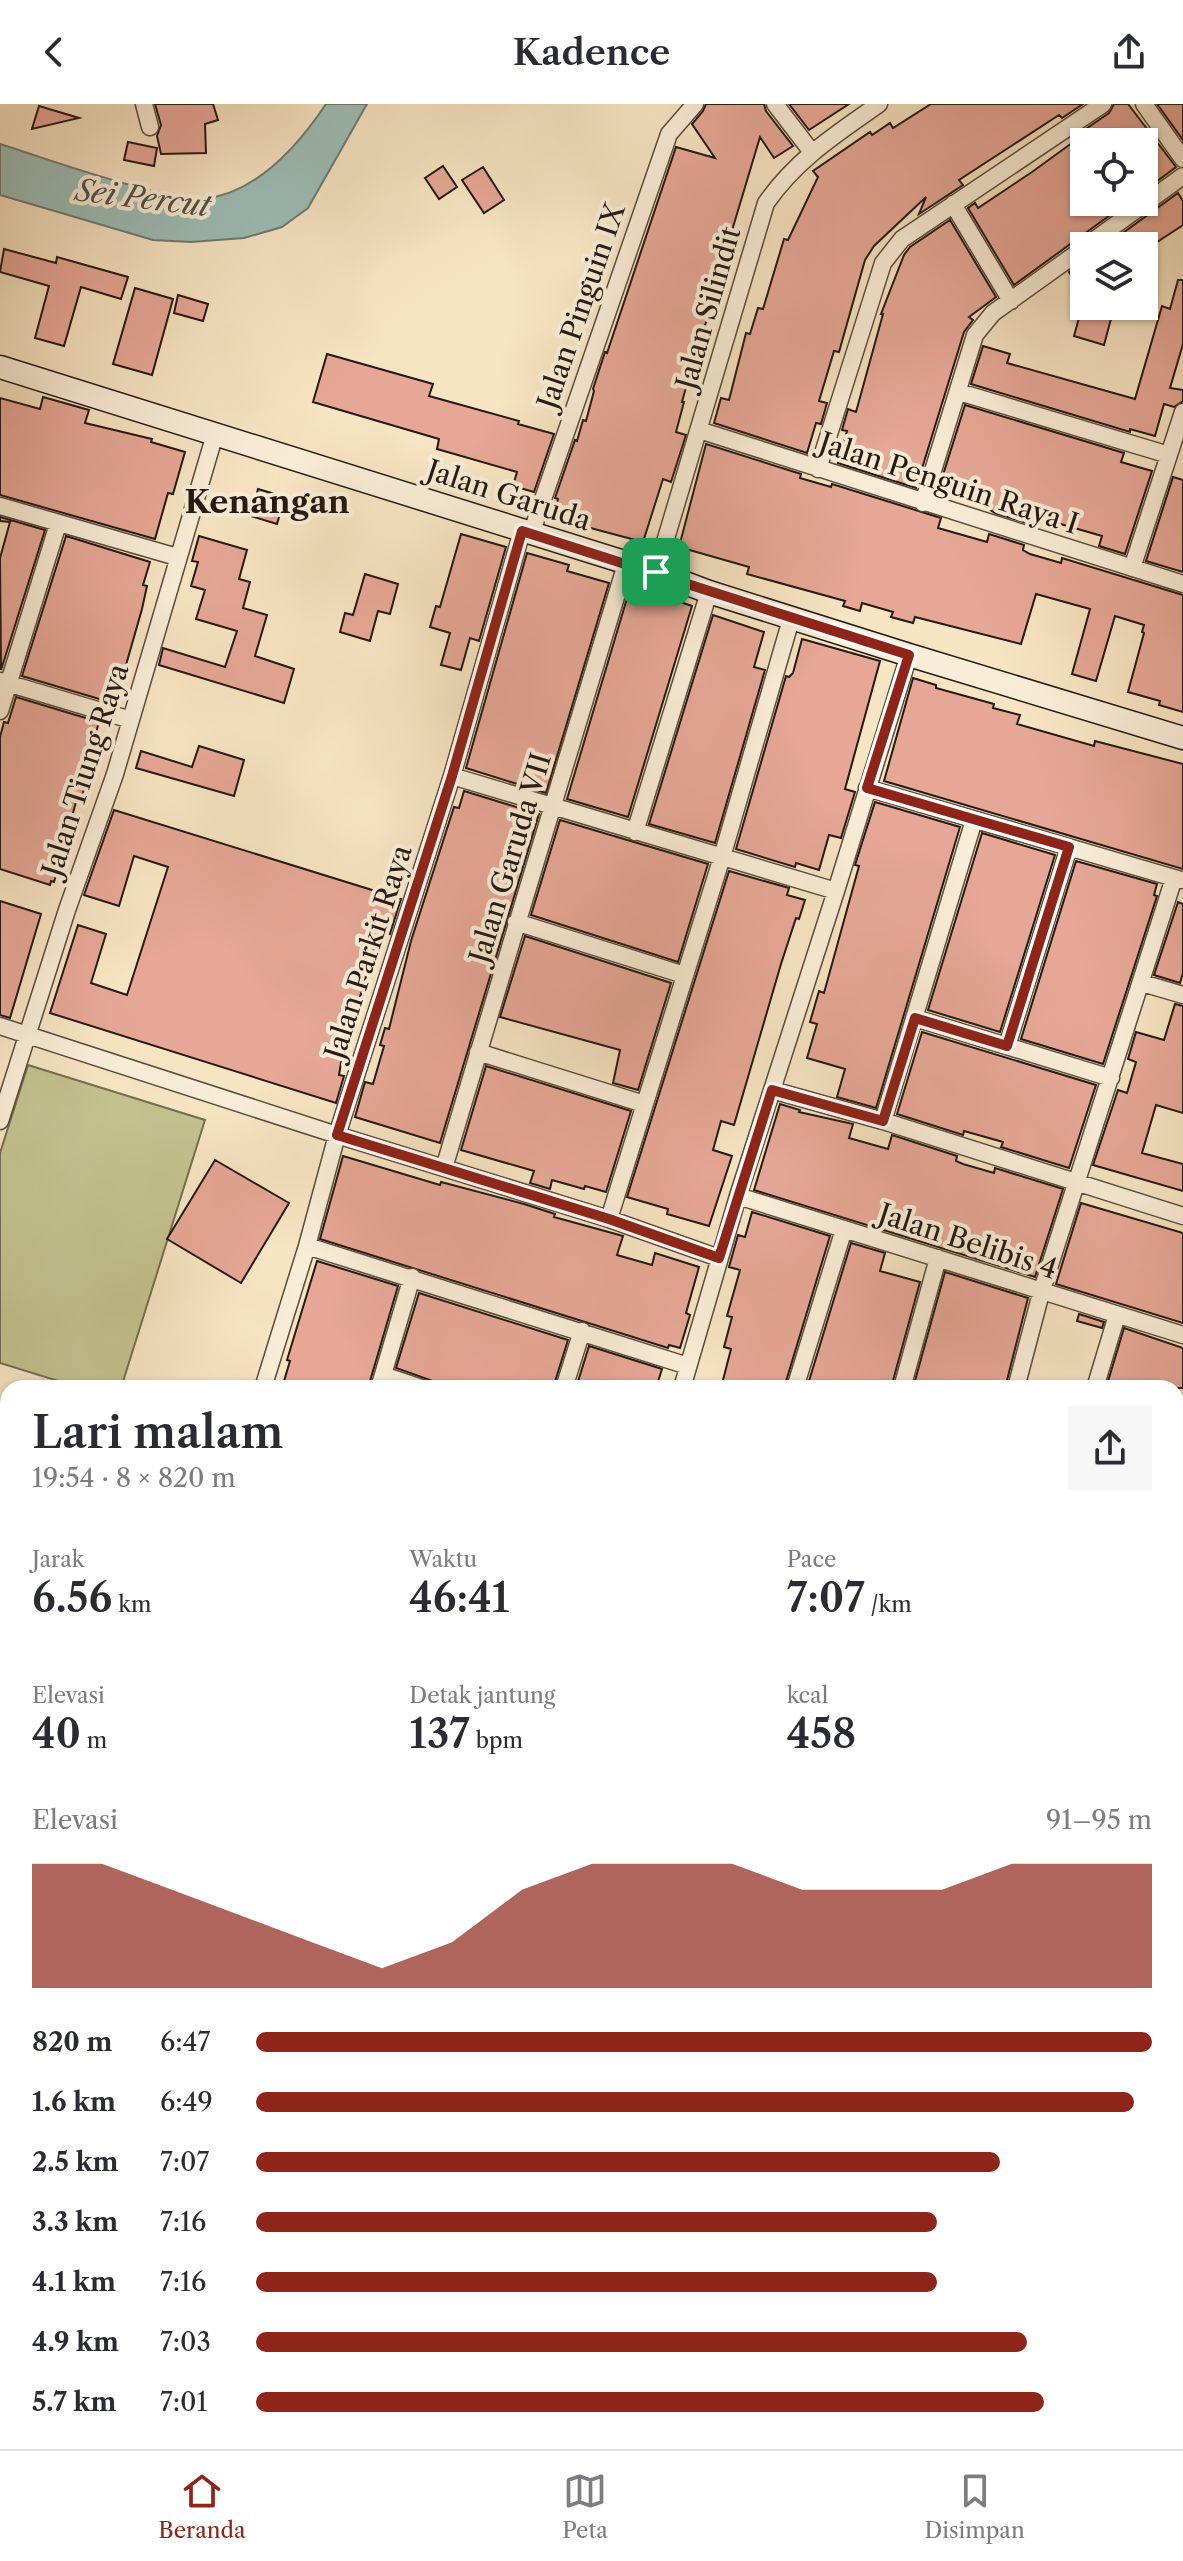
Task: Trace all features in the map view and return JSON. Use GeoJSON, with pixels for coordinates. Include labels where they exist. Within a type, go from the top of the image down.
{"type":"FeatureCollection","features":[{"type":"Feature","properties":{"kind":"street"},"geometry":{"type":"LineString","coordinates":[[144,104],[150,127]]}},
{"type":"Feature","properties":{"kind":"street","name":"Jalan Pinguin IX"},"geometry":{"type":"LineString","coordinates":[[526,532],[669,134],[695,104]]}},
{"type":"Feature","properties":{"kind":"street"},"geometry":{"type":"LineString","coordinates":[[775,104],[811,151]]}},
{"type":"Feature","properties":{"kind":"street","name":"Jalan Silindit"},"geometry":{"type":"LineString","coordinates":[[656,572],[766,203],[784,178],[811,151],[879,104]]}},
{"type":"Feature","properties":{"kind":"street"},"geometry":{"type":"LineString","coordinates":[[818,469],[883,263],[902,239],[1103,104]]}},
{"type":"Feature","properties":{"kind":"street"},"geometry":{"type":"LineString","coordinates":[[1144,104],[1183,159]]}},
{"type":"Feature","properties":{"kind":"street"},"geometry":{"type":"LineString","coordinates":[[1106,232],[1183,176]]}},
{"type":"Feature","properties":{"kind":"street"},"geometry":{"type":"LineString","coordinates":[[953,204],[1011,301]]}},
{"type":"Feature","properties":{"kind":"street"},"geometry":{"type":"LineString","coordinates":[[923,503],[975,335],[993,313],[1070,258]]}},
{"type":"Feature","properties":{"kind":"street","name":"Jalan Garuda"},"geometry":{"type":"LineString","coordinates":[[0,367],[656,572],[709,592],[909,655],[1183,738]]}},
{"type":"Feature","properties":{"kind":"street"},"geometry":{"type":"LineString","coordinates":[[959,392],[1169,455]]}},
{"type":"Feature","properties":{"kind":"street"},"geometry":{"type":"LineString","coordinates":[[1132,568],[1183,412]]}},
{"type":"Feature","properties":{"kind":"street","name":"Jalan Penguin Raya I"},"geometry":{"type":"LineString","coordinates":[[699,430],[1183,584]]}},
{"type":"Feature","properties":{"kind":"street","name":"Jalan Tiung Raya"},"geometry":{"type":"LineString","coordinates":[[0,1121],[131,720],[215,434]]}},
{"type":"Feature","properties":{"kind":"street"},"geometry":{"type":"LineString","coordinates":[[0,506],[177,557]]}},
{"type":"Feature","properties":{"kind":"street"},"geometry":{"type":"LineString","coordinates":[[0,711],[4,683],[58,524]]}},
{"type":"Feature","properties":{"kind":"street","name":"Jalan Parkit Raya"},"geometry":{"type":"LineString","coordinates":[[265,1380],[337,1135],[526,532]]}},
{"type":"Feature","properties":{"kind":"street","name":"Jalan Garuda VII"},"geometry":{"type":"LineString","coordinates":[[444,1168],[626,564]]}},
{"type":"Feature","properties":{"kind":"street"},"geometry":{"type":"LineString","coordinates":[[635,832],[709,592]]}},
{"type":"Feature","properties":{"kind":"street"},"geometry":{"type":"LineString","coordinates":[[609,1219],[722,857],[792,616]]}},
{"type":"Feature","properties":{"kind":"street"},"geometry":{"type":"LineString","coordinates":[[684,1380],[738,1196],[909,655]]}},
{"type":"Feature","properties":{"kind":"street"},"geometry":{"type":"LineString","coordinates":[[4,683],[131,720]]}},
{"type":"Feature","properties":{"kind":"street"},"geometry":{"type":"LineString","coordinates":[[452,776],[836,891]]}},
{"type":"Feature","properties":{"kind":"street"},"geometry":{"type":"LineString","coordinates":[[867,788],[1179,879],[1041,1293],[1018,1380]]}},
{"type":"Feature","properties":{"kind":"street"},"geometry":{"type":"LineString","coordinates":[[883,1121],[974,820]]}},
{"type":"Feature","properties":{"kind":"street"},"geometry":{"type":"LineString","coordinates":[[1007,1046],[1069,847]]}},
{"type":"Feature","properties":{"kind":"street"},"geometry":{"type":"LineString","coordinates":[[516,922],[684,975]]}},
{"type":"Feature","properties":{"kind":"street"},"geometry":{"type":"LineString","coordinates":[[1142,983],[1183,995]]}},
{"type":"Feature","properties":{"kind":"street"},"geometry":{"type":"LineString","coordinates":[[915,1018],[1111,1078]]}},
{"type":"Feature","properties":{"kind":"street"},"geometry":{"type":"LineString","coordinates":[[0,1026],[609,1219],[719,1258]]}},
{"type":"Feature","properties":{"kind":"street"},"geometry":{"type":"LineString","coordinates":[[478,1052],[644,1104]]}},
{"type":"Feature","properties":{"kind":"street"},"geometry":{"type":"LineString","coordinates":[[772,1090],[883,1121],[1183,1216]]}},
{"type":"Feature","properties":{"kind":"street","name":"Jalan Belibis 4"},"geometry":{"type":"LineString","coordinates":[[738,1196],[1183,1335]]}},
{"type":"Feature","properties":{"kind":"street"},"geometry":{"type":"LineString","coordinates":[[797,1380],[844,1229]]}},
{"type":"Feature","properties":{"kind":"street"},"geometry":{"type":"LineString","coordinates":[[307,1246],[688,1366]]}},
{"type":"Feature","properties":{"kind":"street"},"geometry":{"type":"LineString","coordinates":[[904,1380],[938,1258]]}},
{"type":"Feature","properties":{"kind":"street"},"geometry":{"type":"LineString","coordinates":[[382,1380],[412,1277]]}},
{"type":"Feature","properties":{"kind":"street"},"geometry":{"type":"LineString","coordinates":[[1097,1380],[1117,1315]]}},
{"type":"Feature","properties":{"kind":"street"},"geometry":{"type":"LineString","coordinates":[[567,1380],[582,1331]]}},
{"type":"Feature","properties":{"kind":"green space"},"geometry":{"type":"Polygon","coordinates":[[[28,1065],[205,1120],[124,1380],[55,1380],[0,1363],[0,1153],[28,1065]]]}},
{"type":"Feature","properties":{"kind":"water","name":"Sei Percut"},"geometry":{"type":"Polygon","coordinates":[[[326,104],[367,104],[308,208],[282,227],[244,238],[191,242],[153,240],[0,195],[0,144],[172,196],[202,199],[222,195],[258,178],[274,165],[302,136],[326,104]]]}},
{"type":"Feature","properties":{"kind":"building"},"geometry":{"type":"Polygon","coordinates":[[[155,104],[213,104],[218,120],[205,124],[206,153],[161,154],[157,136],[161,125],[155,104]]]}},
{"type":"Feature","properties":{"kind":"building"},"geometry":{"type":"Polygon","coordinates":[[[706,104],[764,104],[793,146],[774,158],[760,137],[716,284],[723,286],[717,307],[711,305],[702,329],[682,402],[676,432],[686,435],[671,482],[663,479],[643,542],[553,518],[558,499],[555,498],[583,420],[586,421],[605,352],[676,147],[715,158],[692,124],[706,104]]]}},
{"type":"Feature","properties":{"kind":"building"},"geometry":{"type":"Polygon","coordinates":[[[789,104],[849,104],[809,130],[789,104]]]}},
{"type":"Feature","properties":{"kind":"building"},"geometry":{"type":"Polygon","coordinates":[[[931,104],[1083,104],[1062,118],[1059,115],[959,180],[963,185],[919,214],[926,197],[874,246],[865,260],[839,352],[834,351],[819,401],[827,403],[821,424],[816,423],[807,453],[714,423],[721,398],[729,400],[746,333],[750,334],[758,308],[763,309],[784,239],[788,240],[818,177],[813,171],[870,132],[872,135],[890,123],[893,128],[931,104]]]}},
{"type":"Feature","properties":{"kind":"building"},"geometry":{"type":"Polygon","coordinates":[[[1114,104],[1128,104],[1146,128],[1087,128],[1109,113],[1114,104]]]}},
{"type":"Feature","properties":{"kind":"building"},"geometry":{"type":"Polygon","coordinates":[[[1157,104],[1183,104],[1183,140],[1157,104]]]}},
{"type":"Feature","properties":{"kind":"building"},"geometry":{"type":"Polygon","coordinates":[[[39,106],[79,118],[32,129],[39,106]]]}},
{"type":"Feature","properties":{"kind":"building"},"geometry":{"type":"Polygon","coordinates":[[[128,142],[157,148],[154,166],[124,160],[128,142]]]}},
{"type":"Feature","properties":{"kind":"building"},"geometry":{"type":"Polygon","coordinates":[[[1158,143],[1176,167],[1158,180],[1158,143]]]}},
{"type":"Feature","properties":{"kind":"building"},"geometry":{"type":"Polygon","coordinates":[[[1070,144],[1070,216],[1109,216],[1087,232],[1070,232],[1070,244],[1014,285],[968,208],[975,203],[978,208],[1070,144]]]}},
{"type":"Feature","properties":{"kind":"building"},"geometry":{"type":"Polygon","coordinates":[[[443,166],[457,187],[439,199],[425,178],[443,166]]]}},
{"type":"Feature","properties":{"kind":"building"},"geometry":{"type":"Polygon","coordinates":[[[483,167],[504,200],[484,213],[462,180],[483,167]]]}},
{"type":"Feature","properties":{"kind":"building"},"geometry":{"type":"Polygon","coordinates":[[[1178,193],[1183,201],[1183,225],[1158,241],[1158,232],[1124,232],[1146,216],[1158,216],[1158,208],[1178,193]]]}},
{"type":"Feature","properties":{"kind":"building"},"geometry":{"type":"Polygon","coordinates":[[[950,220],[996,297],[969,317],[973,320],[964,332],[916,488],[838,463],[847,431],[842,430],[848,409],[856,412],[881,314],[904,255],[910,247],[950,220]]]}},
{"type":"Feature","properties":{"kind":"building"},"geometry":{"type":"Polygon","coordinates":[[[4,249],[56,263],[57,257],[128,277],[121,299],[81,287],[64,346],[35,338],[49,286],[0,272],[4,249]]]}},
{"type":"Feature","properties":{"kind":"building"},"geometry":{"type":"Polygon","coordinates":[[[1178,280],[1183,280],[1183,344],[1170,388],[1183,390],[1183,401],[1174,407],[1164,404],[1155,436],[1130,429],[1130,432],[971,384],[983,346],[1010,354],[1007,363],[1135,399],[1162,306],[1170,309],[1178,280]]]}},
{"type":"Feature","properties":{"kind":"building"},"geometry":{"type":"Polygon","coordinates":[[[135,288],[173,299],[152,375],[113,364],[135,288]]]}},
{"type":"Feature","properties":{"kind":"building"},"geometry":{"type":"Polygon","coordinates":[[[178,295],[208,304],[203,321],[174,313],[178,295]]]}},
{"type":"Feature","properties":{"kind":"building"},"geometry":{"type":"Polygon","coordinates":[[[1078,320],[1111,320],[1104,345],[1074,336],[1078,320]]]}},
{"type":"Feature","properties":{"kind":"building"},"geometry":{"type":"Polygon","coordinates":[[[327,354],[433,384],[429,396],[554,434],[534,492],[513,486],[517,472],[437,449],[439,439],[313,402],[327,354]]]}},
{"type":"Feature","properties":{"kind":"building"},"geometry":{"type":"Polygon","coordinates":[[[43,397],[89,410],[85,423],[152,439],[151,442],[185,452],[173,494],[168,493],[155,539],[0,495],[0,398],[40,409],[43,397]]]}},
{"type":"Feature","properties":{"kind":"building"},"geometry":{"type":"Polygon","coordinates":[[[965,405],[1124,453],[1121,462],[1152,471],[1125,554],[1099,546],[1102,536],[1057,523],[1056,527],[1031,520],[1030,524],[995,513],[989,509],[991,503],[948,492],[947,497],[937,494],[965,405]]]}},
{"type":"Feature","properties":{"kind":"building"},"geometry":{"type":"Polygon","coordinates":[[[706,444],[801,474],[800,478],[831,487],[832,484],[941,518],[938,528],[987,542],[989,534],[1024,545],[1023,550],[1030,554],[1061,563],[1062,558],[1183,595],[1183,712],[1159,705],[1160,701],[1128,692],[1144,625],[1115,616],[1096,681],[1072,674],[1090,609],[1036,594],[1021,644],[915,617],[913,623],[891,617],[893,612],[862,603],[860,611],[843,606],[845,601],[747,574],[749,567],[679,547],[706,444]]]}},
{"type":"Feature","properties":{"kind":"building"},"geometry":{"type":"Polygon","coordinates":[[[1173,477],[1183,480],[1183,572],[1146,561],[1173,477]]]}},
{"type":"Feature","properties":{"kind":"building"},"geometry":{"type":"Polygon","coordinates":[[[258,489],[285,497],[277,524],[251,516],[258,489]]]}},
{"type":"Feature","properties":{"kind":"building"},"geometry":{"type":"Polygon","coordinates":[[[0,517],[45,530],[1,670],[0,558],[10,522],[0,521],[0,517]]]}},
{"type":"Feature","properties":{"kind":"building"},"geometry":{"type":"Polygon","coordinates":[[[461,534],[506,547],[479,641],[470,638],[461,670],[441,665],[450,633],[430,627],[436,606],[440,607],[461,534]]]}},
{"type":"Feature","properties":{"kind":"building"},"geometry":{"type":"Polygon","coordinates":[[[66,536],[150,562],[143,585],[147,586],[142,609],[124,672],[115,669],[106,701],[22,676],[66,536]]]}},
{"type":"Feature","properties":{"kind":"building"},"geometry":{"type":"Polygon","coordinates":[[[199,536],[247,550],[239,579],[250,582],[243,608],[267,615],[255,656],[294,669],[284,703],[159,665],[163,648],[225,667],[237,631],[196,619],[205,590],[191,586],[198,562],[192,561],[199,536]]]}},
{"type":"Feature","properties":{"kind":"building"},"geometry":{"type":"Polygon","coordinates":[[[527,553],[569,565],[567,571],[609,583],[546,793],[466,768],[527,553]]]}},
{"type":"Feature","properties":{"kind":"building"},"geometry":{"type":"Polygon","coordinates":[[[365,574],[398,584],[390,614],[378,611],[370,641],[340,632],[345,613],[353,615],[365,574]]]}},
{"type":"Feature","properties":{"kind":"building"},"geometry":{"type":"Polygon","coordinates":[[[631,585],[692,606],[628,817],[567,799],[631,585]]]}},
{"type":"Feature","properties":{"kind":"building"},"geometry":{"type":"Polygon","coordinates":[[[713,615],[764,632],[754,667],[765,670],[715,843],[649,824],[713,615]]]}},
{"type":"Feature","properties":{"kind":"building"},"geometry":{"type":"Polygon","coordinates":[[[802,639],[880,661],[845,789],[855,792],[841,838],[829,835],[819,870],[796,863],[795,867],[736,849],[786,676],[793,673],[802,639]]]}},
{"type":"Feature","properties":{"kind":"building"},"geometry":{"type":"Polygon","coordinates":[[[913,678],[1020,715],[1017,724],[1094,746],[1095,741],[1183,764],[1183,869],[884,781],[913,678]]]}},
{"type":"Feature","properties":{"kind":"building"},"geometry":{"type":"Polygon","coordinates":[[[16,697],[99,722],[84,774],[88,775],[80,803],[76,802],[54,882],[51,881],[50,885],[0,869],[0,737],[16,697]]]}},
{"type":"Feature","properties":{"kind":"building"},"geometry":{"type":"Polygon","coordinates":[[[199,746],[244,760],[234,796],[136,768],[141,751],[192,767],[199,746]]]}},
{"type":"Feature","properties":{"kind":"building"},"geometry":{"type":"Polygon","coordinates":[[[464,791],[539,814],[440,1143],[355,1117],[365,1082],[373,1084],[384,1046],[380,1045],[385,1028],[389,1029],[411,941],[454,807],[459,808],[464,791]]]}},
{"type":"Feature","properties":{"kind":"building"},"geometry":{"type":"Polygon","coordinates":[[[875,802],[960,827],[876,1108],[837,1097],[845,1069],[807,1058],[817,1024],[810,1022],[819,991],[824,993],[859,866],[855,865],[875,802]]]}},
{"type":"Feature","properties":{"kind":"building"},"geometry":{"type":"Polygon","coordinates":[[[114,810],[401,899],[390,934],[379,931],[341,1063],[339,1075],[344,1076],[336,1103],[50,1013],[78,925],[106,934],[91,983],[127,995],[168,867],[134,856],[119,906],[84,895],[114,810]]]}},
{"type":"Feature","properties":{"kind":"building"},"geometry":{"type":"Polygon","coordinates":[[[560,820],[708,864],[678,962],[531,915],[560,820]]]}},
{"type":"Feature","properties":{"kind":"building"},"geometry":{"type":"Polygon","coordinates":[[[982,833],[1055,855],[1000,1032],[928,1010],[982,833]]]}},
{"type":"Feature","properties":{"kind":"building"},"geometry":{"type":"Polygon","coordinates":[[[1076,861],[1157,884],[1154,895],[1157,896],[1103,1064],[1021,1039],[1076,861]]]}},
{"type":"Feature","properties":{"kind":"building"},"geometry":{"type":"Polygon","coordinates":[[[729,871],[789,888],[787,895],[805,900],[781,964],[734,1125],[721,1121],[713,1150],[732,1156],[709,1226],[667,1214],[668,1209],[627,1197],[729,871]]]}},
{"type":"Feature","properties":{"kind":"building"},"geometry":{"type":"Polygon","coordinates":[[[0,901],[41,914],[10,1018],[0,1015],[0,901]]]}},
{"type":"Feature","properties":{"kind":"building"},"geometry":{"type":"Polygon","coordinates":[[[1178,902],[1183,904],[1183,973],[1180,983],[1154,975],[1178,902]]]}},
{"type":"Feature","properties":{"kind":"building"},"geometry":{"type":"Polygon","coordinates":[[[525,936],[671,983],[638,1090],[613,1083],[620,1050],[500,1017],[525,936]]]}},
{"type":"Feature","properties":{"kind":"building"},"geometry":{"type":"Polygon","coordinates":[[[1175,1004],[1183,1006],[1183,1113],[1156,1105],[1142,1153],[1183,1164],[1183,1191],[1093,1165],[1118,1090],[1127,1093],[1136,1062],[1128,1059],[1136,1032],[1164,1040],[1175,1004]]]}},
{"type":"Feature","properties":{"kind":"building"},"geometry":{"type":"Polygon","coordinates":[[[922,1032],[1096,1085],[1069,1168],[1001,1147],[1003,1142],[964,1131],[963,1135],[897,1114],[922,1032]]]}},
{"type":"Feature","properties":{"kind":"building"},"geometry":{"type":"Polygon","coordinates":[[[486,1066],[631,1111],[606,1192],[552,1180],[550,1189],[530,1183],[534,1171],[461,1150],[486,1066]]]}},
{"type":"Feature","properties":{"kind":"building"},"geometry":{"type":"Polygon","coordinates":[[[780,1104],[799,1112],[853,1124],[849,1138],[888,1149],[892,1135],[957,1156],[956,1161],[963,1164],[994,1173],[995,1168],[1063,1189],[1035,1277],[754,1190],[780,1104]]]}},
{"type":"Feature","properties":{"kind":"building"},"geometry":{"type":"Polygon","coordinates":[[[343,1156],[440,1185],[441,1182],[524,1204],[555,1214],[554,1217],[623,1236],[617,1255],[652,1265],[655,1253],[699,1267],[680,1348],[669,1345],[668,1348],[320,1239],[343,1156]]]}},
{"type":"Feature","properties":{"kind":"building"},"geometry":{"type":"Polygon","coordinates":[[[215,1160],[289,1203],[241,1283],[167,1239],[215,1160]]]}},
{"type":"Feature","properties":{"kind":"building"},"geometry":{"type":"Polygon","coordinates":[[[1081,1203],[1183,1233],[1183,1323],[1056,1284],[1081,1203]]]}},
{"type":"Feature","properties":{"kind":"building"},"geometry":{"type":"Polygon","coordinates":[[[752,1212],[830,1236],[786,1380],[723,1380],[731,1349],[724,1347],[732,1317],[727,1316],[740,1270],[729,1267],[738,1235],[745,1237],[752,1212]]]}},
{"type":"Feature","properties":{"kind":"building"},"geometry":{"type":"Polygon","coordinates":[[[851,1243],[885,1253],[880,1271],[920,1282],[893,1380],[809,1380],[851,1243]]]}},
{"type":"Feature","properties":{"kind":"building"},"geometry":{"type":"Polygon","coordinates":[[[317,1261],[398,1286],[370,1380],[284,1380],[290,1361],[287,1360],[317,1261]]]}},
{"type":"Feature","properties":{"kind":"building"},"geometry":{"type":"Polygon","coordinates":[[[945,1272],[1028,1298],[1007,1380],[915,1380],[945,1272]]]}},
{"type":"Feature","properties":{"kind":"building"},"geometry":{"type":"Polygon","coordinates":[[[419,1293],[568,1340],[556,1380],[430,1380],[396,1368],[419,1293]]]}},
{"type":"Feature","properties":{"kind":"building"},"geometry":{"type":"Polygon","coordinates":[[[1079,1314],[1104,1322],[1102,1328],[1077,1321],[1079,1314]]]}},
{"type":"Feature","properties":{"kind":"building"},"geometry":{"type":"Polygon","coordinates":[[[1124,1328],[1183,1348],[1183,1380],[1108,1380],[1124,1328]]]}},
{"type":"Feature","properties":{"kind":"building"},"geometry":{"type":"Polygon","coordinates":[[[589,1346],[662,1369],[659,1380],[578,1380],[589,1346]]]}},
{"type":"Feature","properties":{"kind":"district","name":"Kenangan"},"geometry":{"type":"Point","coordinates":[267,501]}},
{"type":"Feature","properties":{"kind":"route"},"geometry":{"type":"LineString","coordinates":[[522,531],[656,572],[709,592],[909,655],[867,788],[1069,847],[1007,1046],[915,1018],[883,1121],[772,1090],[719,1258],[609,1219],[337,1135],[452,776],[522,531]]}}]}
